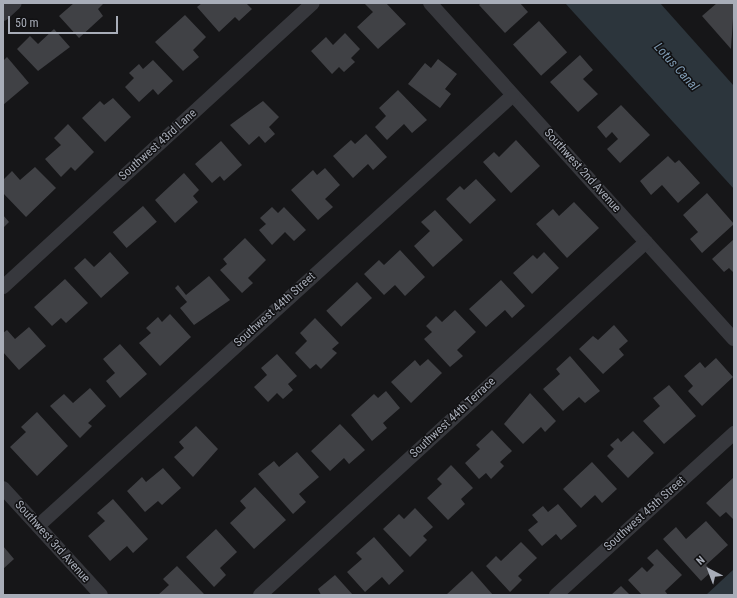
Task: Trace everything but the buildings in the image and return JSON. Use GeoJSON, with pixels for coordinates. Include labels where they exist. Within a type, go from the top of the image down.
{"type":"FeatureCollection","features":[{"type":"Feature","properties":{"kind":"street"},"geometry":{"type":"LineString","coordinates":[[3,14],[15,3]]}},
{"type":"Feature","properties":{"kind":"street","name":"Southwest 43rd Lane"},"geometry":{"type":"LineString","coordinates":[[3,287],[313,3]]}},
{"type":"Feature","properties":{"kind":"street","name":"Southwest 2nd Avenue"},"geometry":{"type":"LineString","coordinates":[[430,3],[734,339]]}},
{"type":"Feature","properties":{"kind":"street","name":"Southwest 44th Street"},"geometry":{"type":"LineString","coordinates":[[38,526],[513,95]]}},
{"type":"Feature","properties":{"kind":"street","name":"Southwest 44th Terrace"},"geometry":{"type":"LineString","coordinates":[[260,595],[646,242]]}},
{"type":"Feature","properties":{"kind":"street","name":"Southwest 45th Street"},"geometry":{"type":"LineString","coordinates":[[556,595],[734,433]]}},
{"type":"Feature","properties":{"kind":"street","name":"Southwest 3rd Avenue"},"geometry":{"type":"LineString","coordinates":[[3,488],[101,595]]}},
{"type":"Feature","properties":{"kind":"water","name":"Lotus Canal"},"geometry":{"type":"Polygon","coordinates":[[[565,3],[660,3],[734,86],[734,189],[565,3]]]}},
{"type":"Feature","properties":{"kind":"water"},"geometry":{"type":"Polygon","coordinates":[[[734,569],[734,595],[706,595],[734,569]]]}}]}
